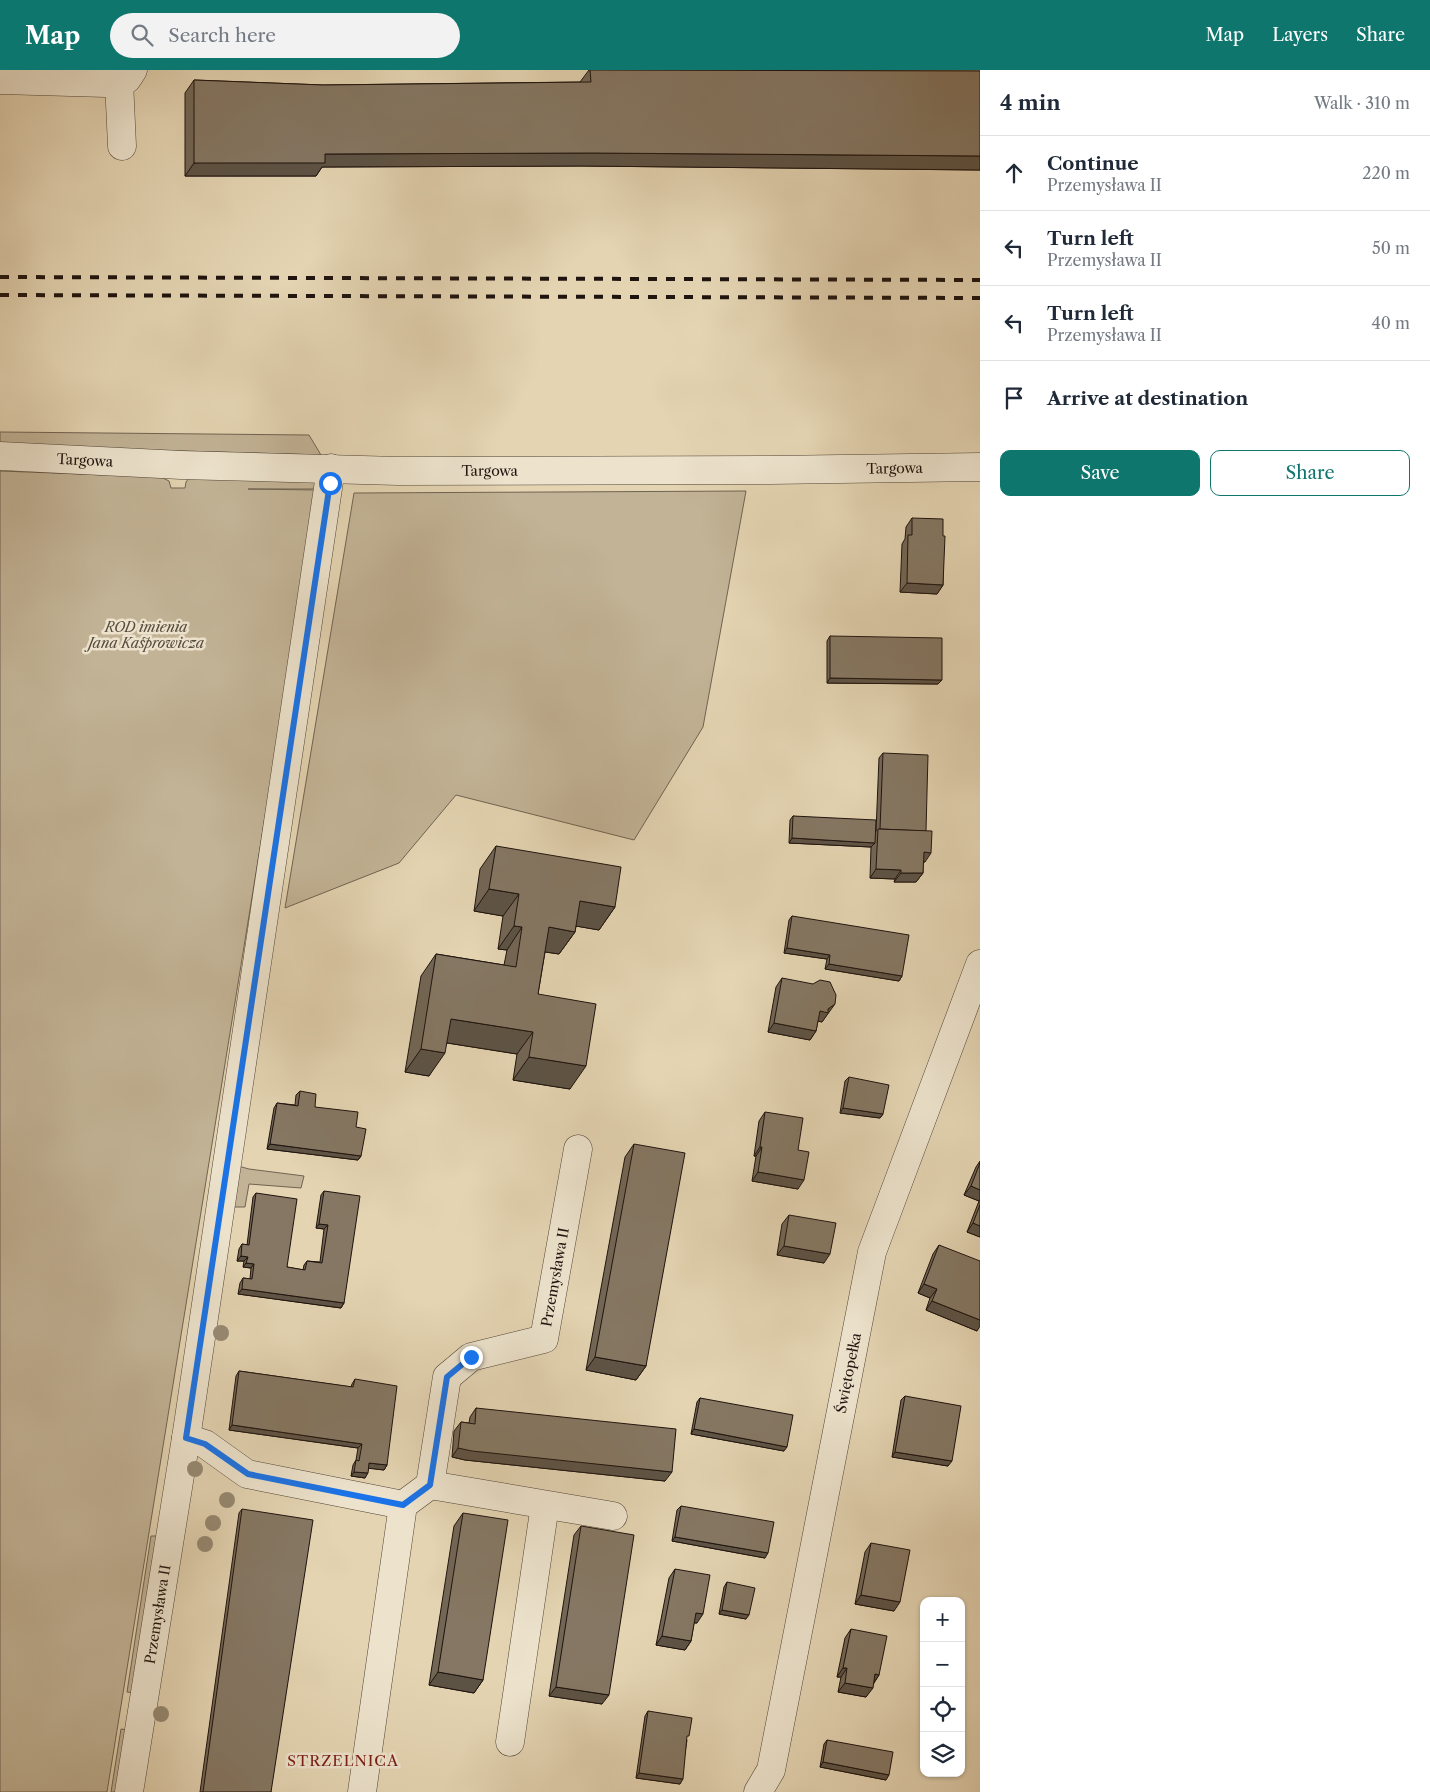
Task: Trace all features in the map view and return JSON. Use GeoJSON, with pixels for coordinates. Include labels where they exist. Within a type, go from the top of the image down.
{"type":"FeatureCollection","features":[{"type":"Feature","properties":{"kind":"street"},"geometry":{"type":"LineString","coordinates":[[0,80],[106,83],[126,75],[122,146]]}},
{"type":"Feature","properties":{"kind":"street","name":"Targowa"},"geometry":{"type":"LineString","coordinates":[[0,456],[181,465],[427,470],[761,470],[980,466]]}},
{"type":"Feature","properties":{"kind":"street","name":"Przemysława II"},"geometry":{"type":"LineString","coordinates":[[129,1792],[186,1438],[332,468]]}},
{"type":"Feature","properties":{"kind":"street","name":"Świętopełka"},"geometry":{"type":"LineString","coordinates":[[758,1792],[770,1770],[872,1252],[980,964]]}},
{"type":"Feature","properties":{"kind":"street","name":"Przemysława II"},"geometry":{"type":"LineString","coordinates":[[430,1485],[447,1377],[471,1357],[544,1339],[578,1148]]}},
{"type":"Feature","properties":{"kind":"street"},"geometry":{"type":"LineString","coordinates":[[186,1438],[205,1444],[248,1474],[403,1505]]}},
{"type":"Feature","properties":{"kind":"street"},"geometry":{"type":"LineString","coordinates":[[362,1792],[403,1505],[430,1485],[613,1516]]}},
{"type":"Feature","properties":{"kind":"street"},"geometry":{"type":"LineString","coordinates":[[510,1742],[545,1504]]}},
{"type":"Feature","properties":{"kind":"green space"},"geometry":{"type":"Polygon","coordinates":[[[0,432],[309,435],[321,455],[0,446],[0,432]]]}},
{"type":"Feature","properties":{"kind":"green space","name":"ROD imienia Jana Kasprowicza"},"geometry":{"type":"Polygon","coordinates":[[[0,471],[161,477],[169,481],[171,488],[185,488],[189,478],[313,476],[320,489],[248,489],[318,490],[107,1792],[0,1792],[0,471]]]}},
{"type":"Feature","properties":{"kind":"green space"},"geometry":{"type":"Polygon","coordinates":[[[746,491],[703,727],[634,840],[456,795],[399,863],[285,908],[354,493],[746,491]]]}},
{"type":"Feature","properties":{"kind":"green space"},"geometry":{"type":"Polygon","coordinates":[[[238,1166],[304,1176],[301,1188],[249,1184],[245,1207],[232,1207],[238,1166]]]}},
{"type":"Feature","properties":{"kind":"green space"},"geometry":{"type":"Polygon","coordinates":[[[151,1536],[159,1536],[134,1693],[127,1692],[151,1536]]]}},
{"type":"Feature","properties":{"kind":"green space"},"geometry":{"type":"Polygon","coordinates":[[[121,1729],[128,1730],[118,1792],[111,1792],[121,1729]]]}},
{"type":"Feature","properties":{"kind":"building"},"geometry":{"type":"Polygon","coordinates":[[[590,70],[980,71],[980,156],[591,153],[325,154],[325,163],[194,163],[194,80],[323,85],[591,82],[590,70]]]}},
{"type":"Feature","properties":{"kind":"building"},"geometry":{"type":"Polygon","coordinates":[[[912,518],[943,519],[943,536],[945,536],[943,585],[907,583],[908,535],[912,535],[912,518]]]}},
{"type":"Feature","properties":{"kind":"building"},"geometry":{"type":"Polygon","coordinates":[[[830,636],[942,638],[942,680],[830,678],[830,636]]]}},
{"type":"Feature","properties":{"kind":"building"},"geometry":{"type":"Polygon","coordinates":[[[883,753],[928,755],[926,831],[880,829],[883,753]]]}},
{"type":"Feature","properties":{"kind":"building"},"geometry":{"type":"Polygon","coordinates":[[[793,816],[876,820],[875,843],[792,838],[793,816]]]}},
{"type":"Feature","properties":{"kind":"building"},"geometry":{"type":"Polygon","coordinates":[[[878,829],[932,831],[931,853],[924,852],[923,873],[901,873],[901,870],[876,869],[878,829]]]}},
{"type":"Feature","properties":{"kind":"building"},"geometry":{"type":"Polygon","coordinates":[[[496,846],[621,867],[615,907],[580,901],[575,932],[549,927],[538,994],[596,1004],[586,1066],[529,1057],[533,1032],[451,1019],[445,1053],[421,1049],[436,954],[516,967],[522,927],[514,926],[519,894],[489,889],[496,846]]]}},
{"type":"Feature","properties":{"kind":"building"},"geometry":{"type":"Polygon","coordinates":[[[792,916],[909,935],[902,976],[829,964],[830,955],[787,948],[792,916]]]}},
{"type":"Feature","properties":{"kind":"building"},"geometry":{"type":"Polygon","coordinates":[[[782,978],[813,984],[820,980],[830,982],[836,995],[835,1004],[828,1009],[828,1013],[820,1011],[816,1031],[774,1023],[782,978]]]}},
{"type":"Feature","properties":{"kind":"building"},"geometry":{"type":"Polygon","coordinates":[[[849,1077],[889,1085],[883,1114],[843,1108],[849,1077]]]}},
{"type":"Feature","properties":{"kind":"building"},"geometry":{"type":"Polygon","coordinates":[[[300,1091],[316,1094],[315,1107],[358,1112],[356,1127],[366,1129],[361,1156],[270,1144],[277,1103],[298,1106],[300,1091]]]}},
{"type":"Feature","properties":{"kind":"building"},"geometry":{"type":"Polygon","coordinates":[[[765,1112],[803,1118],[798,1150],[809,1152],[804,1180],[758,1172],[765,1112]]]}},
{"type":"Feature","properties":{"kind":"building"},"geometry":{"type":"Polygon","coordinates":[[[634,1144],[685,1153],[646,1366],[595,1357],[634,1144]]]}},
{"type":"Feature","properties":{"kind":"building"},"geometry":{"type":"Polygon","coordinates":[[[980,1163],[980,1190],[971,1186],[980,1163]]]}},
{"type":"Feature","properties":{"kind":"building"},"geometry":{"type":"Polygon","coordinates":[[[324,1191],[360,1196],[344,1303],[242,1289],[243,1278],[252,1279],[254,1264],[246,1263],[248,1257],[241,1256],[242,1244],[249,1245],[256,1193],[297,1199],[287,1267],[305,1270],[307,1261],[322,1263],[328,1225],[319,1224],[324,1191]]]}},
{"type":"Feature","properties":{"kind":"building"},"geometry":{"type":"Polygon","coordinates":[[[980,1205],[980,1226],[973,1223],[980,1205]]]}},
{"type":"Feature","properties":{"kind":"building"},"geometry":{"type":"Polygon","coordinates":[[[789,1215],[836,1223],[830,1254],[784,1246],[789,1215]]]}},
{"type":"Feature","properties":{"kind":"building"},"geometry":{"type":"Polygon","coordinates":[[[939,1245],[980,1261],[980,1320],[932,1301],[937,1289],[924,1284],[939,1245]]]}},
{"type":"Feature","properties":{"kind":"building"},"geometry":{"type":"Polygon","coordinates":[[[239,1371],[353,1387],[355,1379],[397,1386],[387,1465],[369,1463],[368,1473],[354,1472],[356,1460],[359,1461],[362,1444],[232,1425],[239,1371]]]}},
{"type":"Feature","properties":{"kind":"building"},"geometry":{"type":"Polygon","coordinates":[[[905,1396],[961,1406],[952,1461],[895,1452],[905,1396]]]}},
{"type":"Feature","properties":{"kind":"building"},"geometry":{"type":"Polygon","coordinates":[[[700,1398],[793,1415],[787,1447],[694,1429],[700,1398]]]}},
{"type":"Feature","properties":{"kind":"building"},"geometry":{"type":"Polygon","coordinates":[[[476,1408],[676,1429],[672,1472],[458,1448],[461,1422],[475,1424],[476,1408]]]}},
{"type":"Feature","properties":{"kind":"building"},"geometry":{"type":"Polygon","coordinates":[[[681,1506],[774,1522],[768,1553],[675,1537],[681,1506]]]}},
{"type":"Feature","properties":{"kind":"building"},"geometry":{"type":"Polygon","coordinates":[[[242,1509],[313,1520],[271,1792],[203,1792],[242,1509]]]}},
{"type":"Feature","properties":{"kind":"building"},"geometry":{"type":"Polygon","coordinates":[[[463,1513],[508,1520],[483,1680],[438,1672],[463,1513]]]}},
{"type":"Feature","properties":{"kind":"building"},"geometry":{"type":"Polygon","coordinates":[[[581,1526],[634,1535],[609,1695],[556,1687],[581,1526]]]}},
{"type":"Feature","properties":{"kind":"building"},"geometry":{"type":"Polygon","coordinates":[[[871,1543],[910,1550],[900,1602],[861,1595],[871,1543]]]}},
{"type":"Feature","properties":{"kind":"building"},"geometry":{"type":"Polygon","coordinates":[[[675,1569],[710,1575],[703,1614],[696,1613],[691,1641],[662,1636],[675,1569]]]}},
{"type":"Feature","properties":{"kind":"building"},"geometry":{"type":"Polygon","coordinates":[[[727,1582],[755,1588],[749,1615],[722,1610],[727,1582]]]}},
{"type":"Feature","properties":{"kind":"building"},"geometry":{"type":"Polygon","coordinates":[[[851,1629],[887,1636],[879,1675],[875,1674],[873,1688],[845,1683],[847,1668],[843,1668],[851,1629]]]}},
{"type":"Feature","properties":{"kind":"building"},"geometry":{"type":"Polygon","coordinates":[[[648,1711],[692,1718],[689,1736],[687,1736],[683,1779],[639,1773],[648,1711]]]}},
{"type":"Feature","properties":{"kind":"building"},"geometry":{"type":"Polygon","coordinates":[[[827,1740],[893,1752],[889,1775],[823,1762],[827,1740]]]}},
{"type":"Feature","properties":{"kind":"railway"},"geometry":{"type":"LineString","coordinates":[[0,277],[980,280]]}},
{"type":"Feature","properties":{"kind":"railway"},"geometry":{"type":"LineString","coordinates":[[0,295],[980,298]]}},
{"type":"Feature","properties":{"kind":"district","name":"STRZELNICA"},"geometry":{"type":"Point","coordinates":[343,1761]}},
{"type":"Feature","properties":{"kind":"route"},"geometry":{"type":"LineString","coordinates":[[330,483],[186,1438],[205,1444],[248,1474],[403,1505],[430,1485],[447,1377],[471,1357]]}}]}
